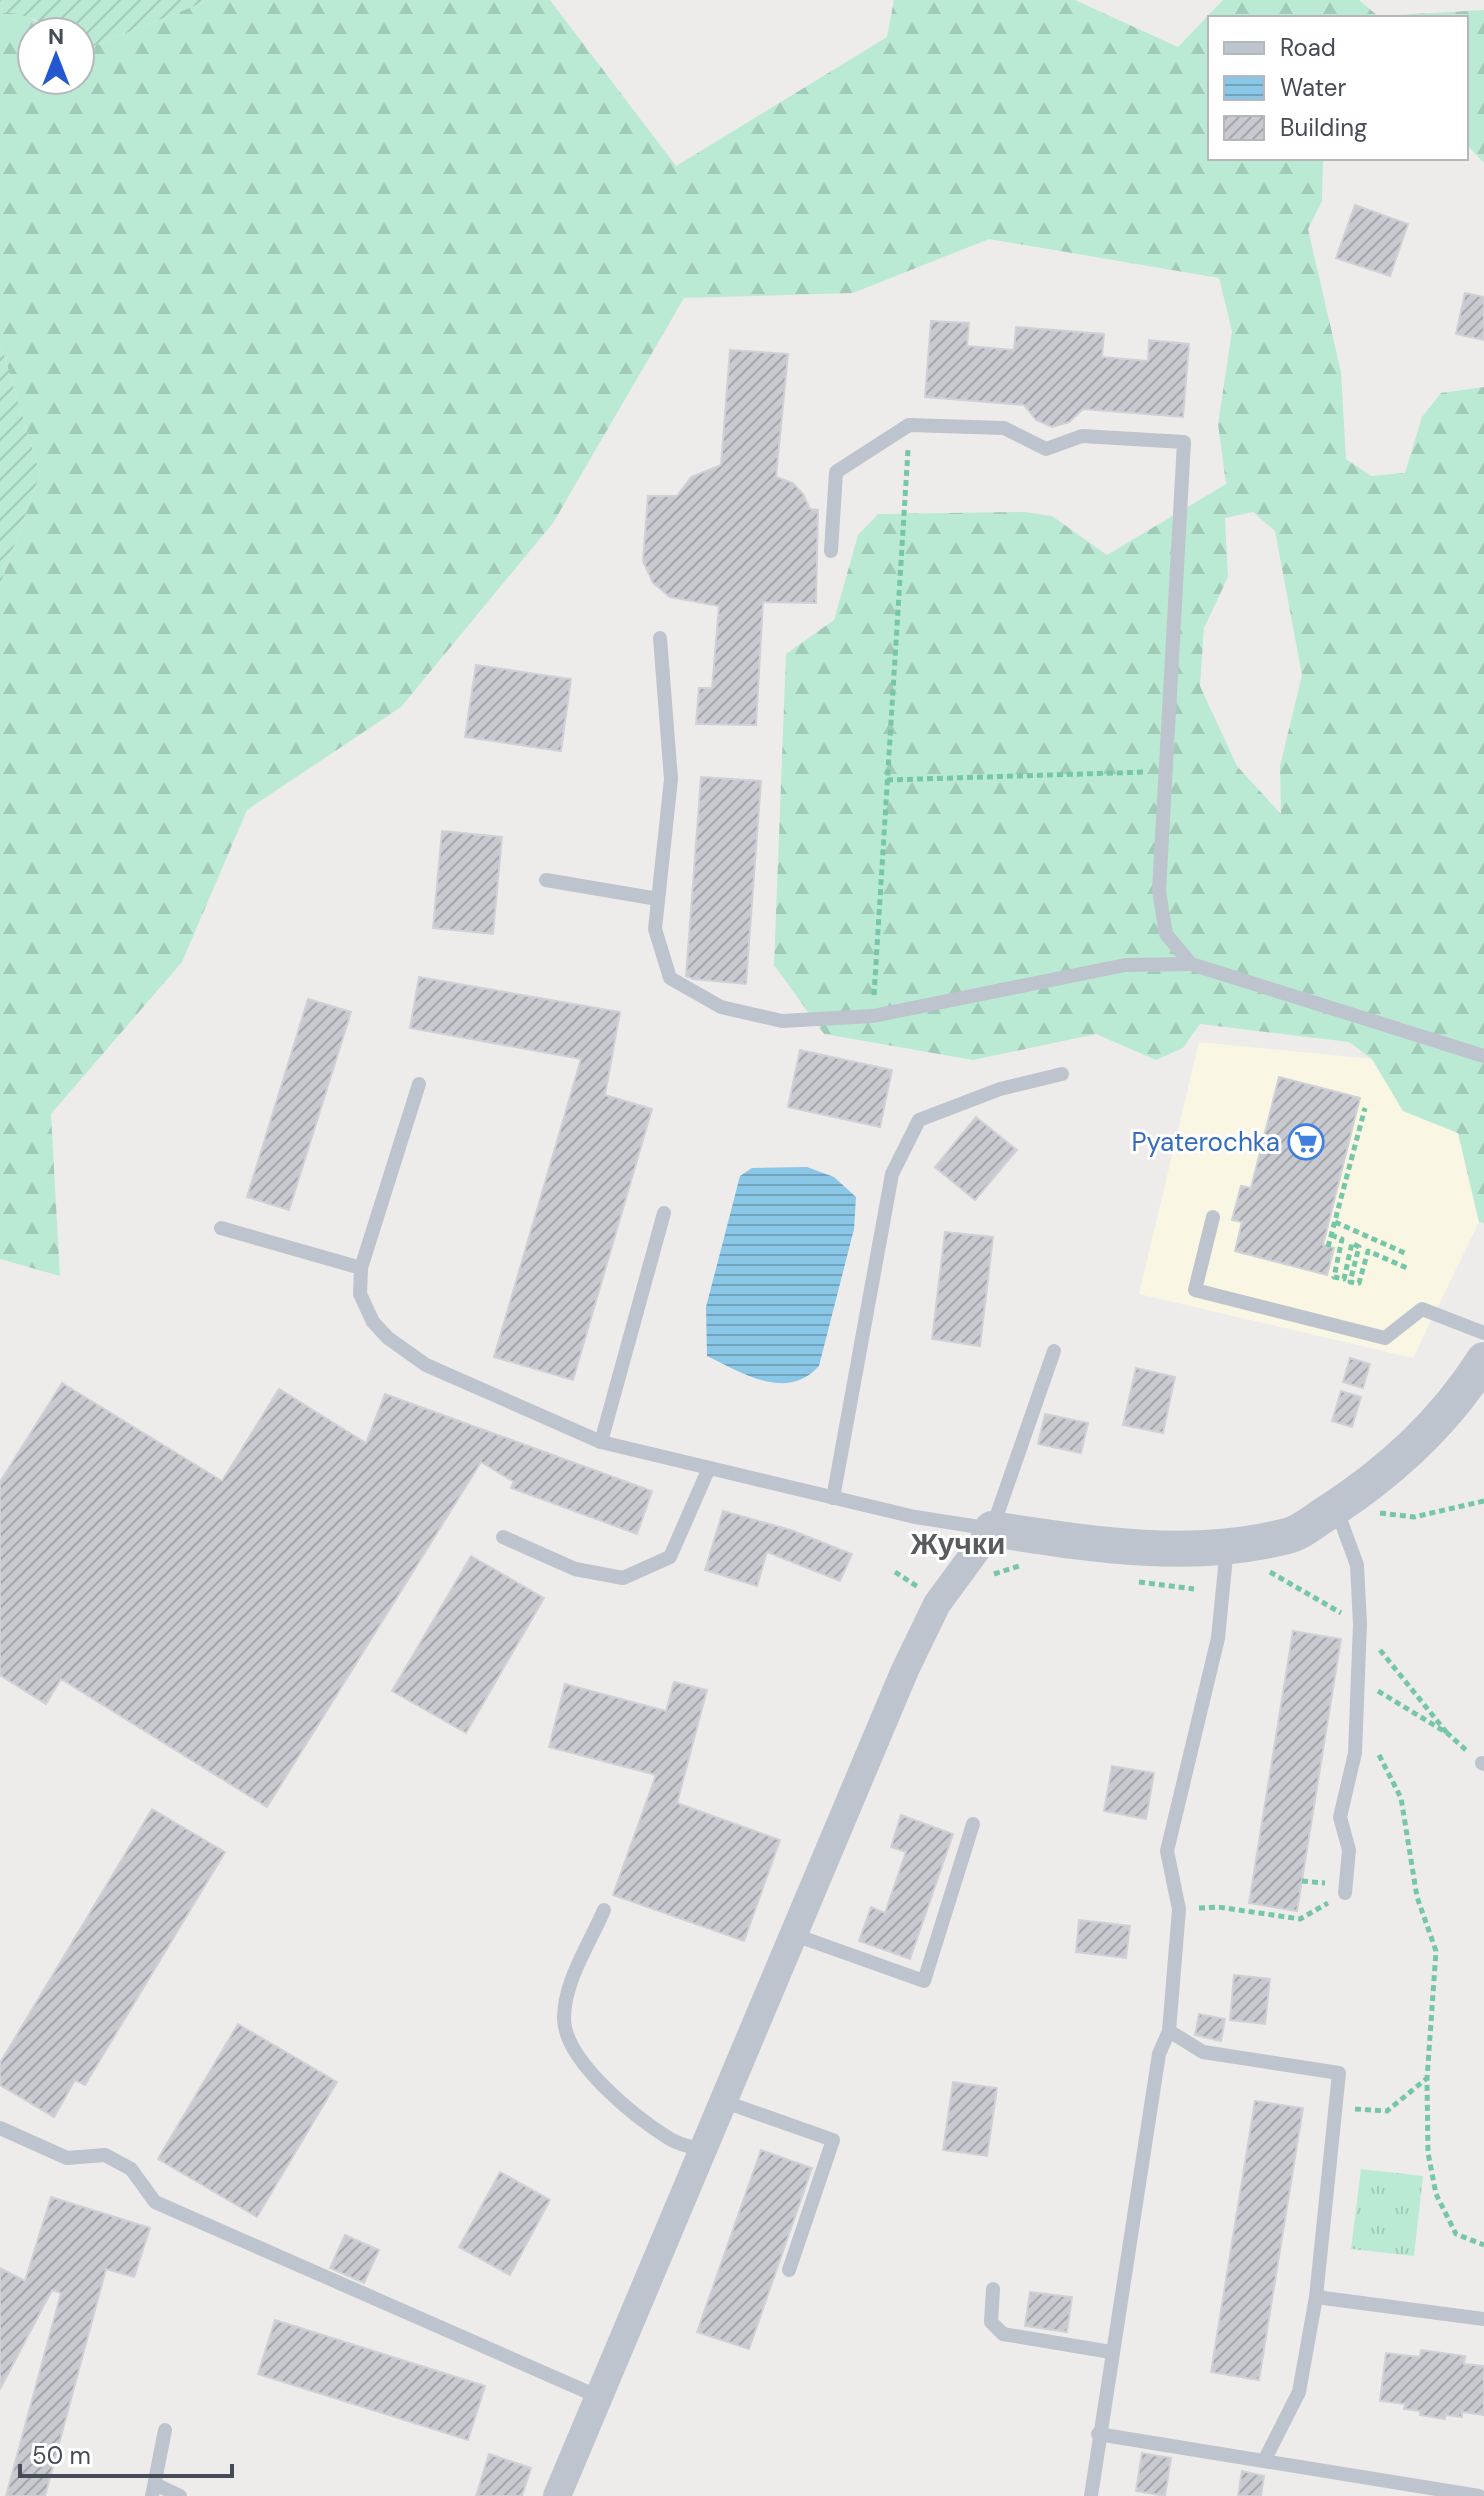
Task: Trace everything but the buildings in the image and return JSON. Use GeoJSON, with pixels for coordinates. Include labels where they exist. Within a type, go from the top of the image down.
{"type":"FeatureCollection","features":[{"type":"Feature","properties":{"kind":"street"},"geometry":{"type":"LineString","coordinates":[[557,2496],[705,2151],[905,1670],[937,1604],[992,1529],[1117,1548],[1227,1547],[1291,1535],[1412,1450],[1484,1360]]}},
{"type":"Feature","properties":{"kind":"lane"},"geometry":{"type":"LineString","coordinates":[[831,551],[836,472],[909,425],[1004,428],[1046,449],[1082,436],[1184,442],[1159,891],[1166,934],[1191,964]]}},
{"type":"Feature","properties":{"kind":"lane"},"geometry":{"type":"LineString","coordinates":[[660,638],[671,779],[655,929],[670,978],[721,1007],[782,1021],[873,1016],[1125,965],[1191,964],[1484,1056]]}},
{"type":"Feature","properties":{"kind":"lane"},"geometry":{"type":"LineString","coordinates":[[546,880],[658,899]]}},
{"type":"Feature","properties":{"kind":"lane"},"geometry":{"type":"LineString","coordinates":[[833,1498],[892,1174],[919,1120],[1000,1089],[1062,1074]]}},
{"type":"Feature","properties":{"kind":"lane"},"geometry":{"type":"LineString","coordinates":[[419,1084],[361,1268],[360,1294],[373,1322],[388,1338],[426,1365],[601,1442],[915,1517],[992,1529],[1054,1351]]}},
{"type":"Feature","properties":{"kind":"lane"},"geometry":{"type":"LineString","coordinates":[[601,1442],[664,1213]]}},
{"type":"Feature","properties":{"kind":"lane"},"geometry":{"type":"LineString","coordinates":[[1213,1217],[1195,1290],[1385,1338],[1422,1309],[1484,1333]]}},
{"type":"Feature","properties":{"kind":"lane"},"geometry":{"type":"LineString","coordinates":[[221,1228],[361,1268]]}},
{"type":"Feature","properties":{"kind":"lane"},"geometry":{"type":"LineString","coordinates":[[503,1537],[575,1569],[623,1578],[670,1557],[709,1468]]}},
{"type":"Feature","properties":{"kind":"lane"},"geometry":{"type":"LineString","coordinates":[[1335,1507],[1357,1565],[1360,1677],[1355,1753],[1340,1817],[1349,1850],[1345,1893]]}},
{"type":"Feature","properties":{"kind":"lane"},"geometry":{"type":"LineString","coordinates":[[1091,2496],[1098,2434],[1159,2054],[1169,2031],[1179,1909],[1167,1851],[1218,1638],[1227,1547]]}},
{"type":"Feature","properties":{"kind":"lane"},"geometry":{"type":"LineString","coordinates":[[795,1935],[924,1981],[973,1824]]}},
{"type":"Feature","properties":{"kind":"lane"},"geometry":{"type":"LineString","coordinates":[[604,1910],[571,1984],[564,2020],[577,2058],[615,2096],[672,2140],[705,2151]]}},
{"type":"Feature","properties":{"kind":"lane"},"geometry":{"type":"LineString","coordinates":[[1169,2031],[1203,2052],[1339,2073],[1316,2297],[1299,2392],[1265,2459]]}},
{"type":"Feature","properties":{"kind":"lane"},"geometry":{"type":"LineString","coordinates":[[725,2102],[833,2140],[789,2270]]}},
{"type":"Feature","properties":{"kind":"lane"},"geometry":{"type":"LineString","coordinates":[[0,2128],[67,2158],[105,2155],[131,2169],[155,2202],[599,2397]]}},
{"type":"Feature","properties":{"kind":"lane"},"geometry":{"type":"LineString","coordinates":[[993,2289],[991,2322],[1003,2334],[1111,2352]]}},
{"type":"Feature","properties":{"kind":"lane"},"geometry":{"type":"LineString","coordinates":[[1316,2297],[1484,2319]]}},
{"type":"Feature","properties":{"kind":"lane"},"geometry":{"type":"LineString","coordinates":[[165,2430],[153,2490],[180,2496]]}},
{"type":"Feature","properties":{"kind":"lane"},"geometry":{"type":"LineString","coordinates":[[1098,2434],[1479,2496]]}},
{"type":"Feature","properties":{"kind":"path"},"geometry":{"type":"LineString","coordinates":[[873,1016],[909,425]]}},
{"type":"Feature","properties":{"kind":"path"},"geometry":{"type":"LineString","coordinates":[[887,780],[1166,772]]}},
{"type":"Feature","properties":{"kind":"path"},"geometry":{"type":"LineString","coordinates":[[1328,1247],[1365,1108]]}},
{"type":"Feature","properties":{"kind":"path"},"geometry":{"type":"LineString","coordinates":[[1335,1222],[1407,1254]]}},
{"type":"Feature","properties":{"kind":"path"},"geometry":{"type":"LineString","coordinates":[[1331,1235],[1342,1239],[1334,1277],[1344,1279],[1352,1243],[1359,1247],[1350,1282],[1359,1283],[1368,1251],[1407,1268]]}},
{"type":"Feature","properties":{"kind":"path"},"geometry":{"type":"LineString","coordinates":[[1335,1507],[1414,1517],[1484,1501]]}},
{"type":"Feature","properties":{"kind":"path"},"geometry":{"type":"LineString","coordinates":[[988,1579],[1020,1565],[1036,1568]]}},
{"type":"Feature","properties":{"kind":"path"},"geometry":{"type":"LineString","coordinates":[[1131,1581],[1194,1589]]}},
{"type":"Feature","properties":{"kind":"path"},"geometry":{"type":"LineString","coordinates":[[1360,1677],[1447,1733],[1483,1764]]}},
{"type":"Feature","properties":{"kind":"path"},"geometry":{"type":"LineString","coordinates":[[1379,1755],[1401,1798],[1417,1897],[1436,1951],[1427,2079],[1428,2153],[1436,2194],[1456,2234],[1484,2245]]}},
{"type":"Feature","properties":{"kind":"path"},"geometry":{"type":"LineString","coordinates":[[1179,1909],[1218,1907],[1300,1919],[1345,1893]]}},
{"type":"Feature","properties":{"kind":"path"},"geometry":{"type":"LineString","coordinates":[[1336,2108],[1387,2111],[1427,2079]]}},
{"type":"Feature","properties":{"kind":"shaded area"},"geometry":{"type":"Polygon","coordinates":[[[1199,1042],[1372,1059],[1403,1111],[1458,1133],[1479,1222],[1413,1358],[1139,1294],[1199,1042]]]}},
{"type":"Feature","properties":{"kind":"green space"},"geometry":{"type":"Polygon","coordinates":[[[0,0],[209,0],[96,45],[96,16],[0,13],[0,0]]]}},
{"type":"Feature","properties":{"kind":"green space"},"geometry":{"type":"Polygon","coordinates":[[[209,0],[550,0],[676,166],[887,37],[894,0],[1075,0],[1178,47],[1223,0],[1359,0],[1378,16],[1208,16],[1208,160],[1323,160],[1322,201],[1308,229],[1341,372],[1346,459],[1371,476],[1405,473],[1422,417],[1441,393],[1484,387],[1484,1223],[1479,1222],[1458,1133],[1403,1111],[1372,1059],[1349,1042],[1200,1024],[1183,1048],[1156,1060],[1096,1034],[973,1060],[824,1034],[774,965],[786,654],[834,620],[858,535],[878,514],[1024,512],[1052,516],[1107,555],[1226,484],[1218,424],[1232,331],[1219,278],[989,239],[853,293],[684,298],[553,523],[401,707],[247,810],[182,962],[51,1114],[60,1276],[0,1259],[0,585],[40,474],[0,342],[0,13],[15,11],[25,16],[16,16],[16,96],[96,96],[96,45],[209,0]],[[1253,512],[1225,518],[1228,577],[1204,628],[1200,686],[1237,766],[1281,814],[1280,766],[1302,675],[1275,531],[1253,512]]]}},
{"type":"Feature","properties":{"kind":"green space"},"geometry":{"type":"Polygon","coordinates":[[[1484,10],[1484,163],[1468,146],[1468,16],[1378,16],[1484,10]]]}},
{"type":"Feature","properties":{"kind":"green space"},"geometry":{"type":"Polygon","coordinates":[[[0,342],[40,474],[0,585],[0,342]]]}},
{"type":"Feature","properties":{"kind":"green space"},"geometry":{"type":"Polygon","coordinates":[[[1361,2169],[1423,2176],[1414,2256],[1351,2249],[1361,2169]]]}},
{"type":"Feature","properties":{"kind":"water"},"geometry":{"type":"Polygon","coordinates":[[[807,1167],[834,1177],[856,1197],[854,1229],[819,1366],[806,1377],[793,1382],[764,1381],[707,1356],[706,1307],[740,1176],[752,1168],[807,1167]]]}},
{"type":"Feature","properties":{"kind":"place","name":"Pyaterochka"},"geometry":{"type":"Point","coordinates":[1306,1142]}},
{"type":"Feature","properties":{"kind":"district","name":"Жучки"},"geometry":{"type":"Point","coordinates":[958,1543]}}]}
